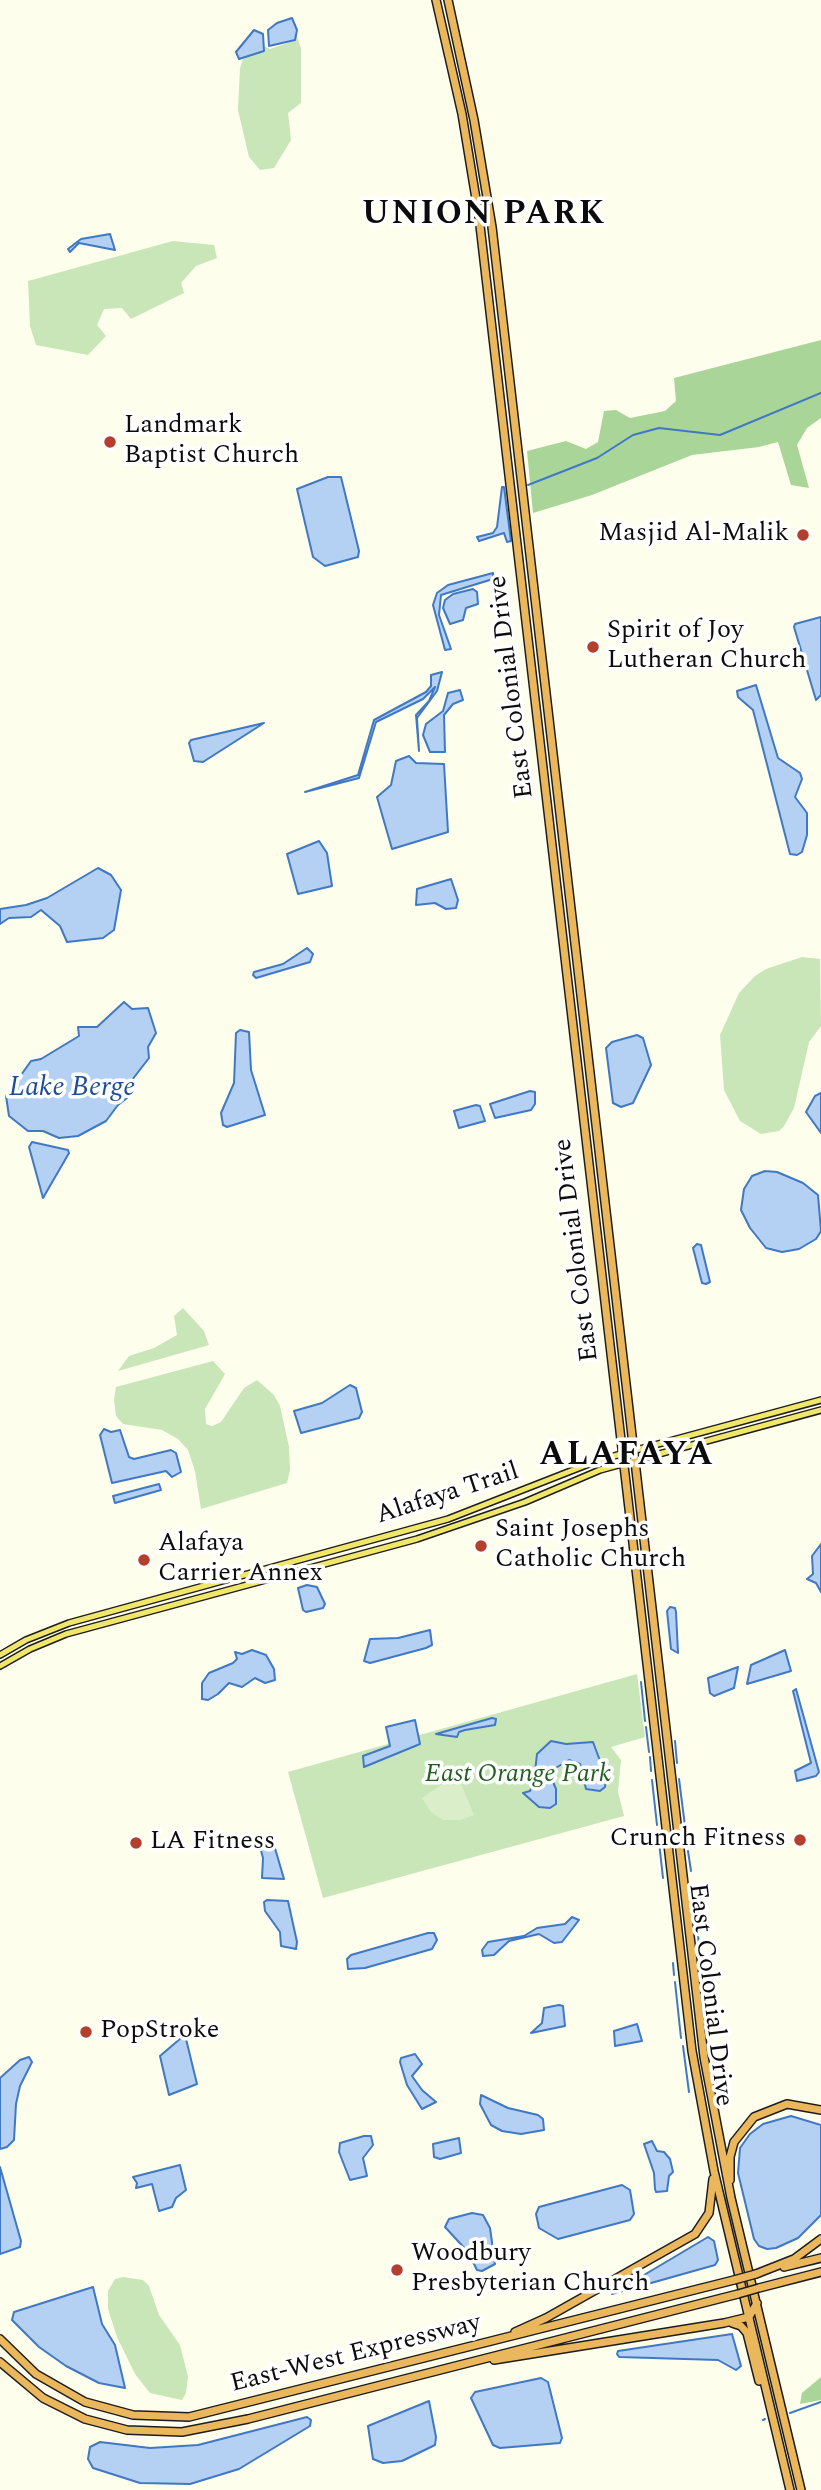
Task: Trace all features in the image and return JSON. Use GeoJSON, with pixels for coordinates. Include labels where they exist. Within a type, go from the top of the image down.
{"type":"FeatureCollection","features":[{"type":"Feature","properties":{"kind":"highway","name":"East Colonial Drive"},"geometry":{"type":"LineString","coordinates":[[436,0],[455,79],[479,217],[692,2051],[714,2171],[791,2486]]}},
{"type":"Feature","properties":{"kind":"highway","name":"East Colonial Drive"},"geometry":{"type":"LineString","coordinates":[[447,0],[466,75],[492,227],[704,2057],[731,2198],[801,2490]]}},
{"type":"Feature","properties":{"kind":"highway"},"geometry":{"type":"LineString","coordinates":[[451,60],[456,70],[466,75]]}},
{"type":"Feature","properties":{"kind":"highway"},"geometry":{"type":"LineString","coordinates":[[455,79],[469,93]]}},
{"type":"Feature","properties":{"kind":"highway"},"geometry":{"type":"LineString","coordinates":[[495,359],[508,372]]}},
{"type":"Feature","properties":{"kind":"highway"},"geometry":{"type":"LineString","coordinates":[[497,373],[503,376],[510,388]]}},
{"type":"Feature","properties":{"kind":"highway"},"geometry":{"type":"LineString","coordinates":[[508,469],[514,471],[521,484]]}},
{"type":"Feature","properties":{"kind":"highway"},"geometry":{"type":"LineString","coordinates":[[568,977],[580,993]]}},
{"type":"Feature","properties":{"kind":"highway"},"geometry":{"type":"LineString","coordinates":[[575,1044],[587,1054]]}},
{"type":"Feature","properties":{"kind":"highway"},"geometry":{"type":"LineString","coordinates":[[587,1144],[599,1157]]}},
{"type":"Feature","properties":{"kind":"highway"},"geometry":{"type":"LineString","coordinates":[[658,1760],[663,1768],[671,1773]]}},
{"type":"Feature","properties":{"kind":"highway"},"geometry":{"type":"LineString","coordinates":[[660,1774],[666,1777],[672,1788]]}},
{"type":"Feature","properties":{"kind":"highway"},"geometry":{"type":"LineString","coordinates":[[731,2198],[731,2153],[736,2137],[749,2120],[782,2104],[801,2104],[821,2110]]}},
{"type":"Feature","properties":{"kind":"highway"},"geometry":{"type":"LineString","coordinates":[[456,2351],[532,2325],[687,2239],[701,2226],[709,2213],[714,2171]]}},
{"type":"Feature","properties":{"kind":"highway"},"geometry":{"type":"LineString","coordinates":[[756,2274],[794,2259],[821,2239]]}},
{"type":"Feature","properties":{"kind":"highway","name":"East-West Expressway"},"geometry":{"type":"LineString","coordinates":[[0,2339],[36,2374],[74,2397],[115,2412],[163,2418],[226,2410],[821,2258]]}},
{"type":"Feature","properties":{"kind":"highway","name":"East-West Expressway"},"geometry":{"type":"LineString","coordinates":[[0,2362],[43,2398],[75,2415],[127,2430],[162,2433],[226,2424],[821,2272]]}},
{"type":"Feature","properties":{"kind":"highway"},"geometry":{"type":"LineString","coordinates":[[470,2362],[480,2363],[724,2323],[749,2317],[757,2303]]}},
{"type":"Feature","properties":{"kind":"highway"},"geometry":{"type":"LineString","coordinates":[[724,2323],[738,2324],[747,2333],[778,2441]]}},
{"type":"Feature","properties":{"kind":"highway"},"geometry":{"type":"LineString","coordinates":[[751,2328],[759,2344],[791,2486]]}},
{"type":"Feature","properties":{"kind":"main road","name":"Alafaya Trail"},"geometry":{"type":"LineString","coordinates":[[0,1655],[57,1626],[409,1531],[499,1501],[622,1453],[821,1400]]}},
{"type":"Feature","properties":{"kind":"main road","name":"Alafaya Trail"},"geometry":{"type":"LineString","coordinates":[[0,1667],[54,1638],[411,1540],[495,1513],[624,1463],[821,1409]]}},
{"type":"Feature","properties":{"kind":"main road"},"geometry":{"type":"LineString","coordinates":[[747,1428],[760,1415]]}},
{"type":"Feature","properties":{"kind":"main road"},"geometry":{"type":"LineString","coordinates":[[541,1495],[550,1480]]}},
{"type":"Feature","properties":{"kind":"main road"},"geometry":{"type":"LineString","coordinates":[[528,1500],[537,1486]]}},
{"type":"Feature","properties":{"kind":"main road"},"geometry":{"type":"LineString","coordinates":[[495,1513],[499,1501]]}},
{"type":"Feature","properties":{"kind":"green space"},"geometry":{"type":"Polygon","coordinates":[[[296,34],[301,48],[301,103],[288,113],[291,140],[274,168],[260,170],[249,157],[238,110],[240,68],[243,59],[264,51],[264,46],[270,49],[291,42],[296,34]]]}},
{"type":"Feature","properties":{"kind":"green space"},"geometry":{"type":"Polygon","coordinates":[[[173,241],[214,245],[217,258],[196,266],[181,283],[184,293],[131,319],[122,308],[104,309],[97,325],[106,336],[88,355],[36,345],[30,326],[28,281],[173,241]]]}},
{"type":"Feature","properties":{"kind":"green space"},"geometry":{"type":"Polygon","coordinates":[[[821,340],[821,418],[807,428],[797,445],[809,488],[791,485],[778,442],[759,447],[692,455],[592,495],[533,513],[527,451],[566,441],[586,449],[598,442],[604,411],[616,410],[630,418],[665,411],[676,401],[674,378],[821,340]]]}},
{"type":"Feature","properties":{"kind":"green space"},"geometry":{"type":"Polygon","coordinates":[[[802,957],[820,959],[821,1026],[809,1042],[794,1108],[784,1126],[779,1131],[761,1134],[740,1121],[724,1090],[720,1035],[739,993],[755,976],[766,969],[802,957]]]}},
{"type":"Feature","properties":{"kind":"green space"},"geometry":{"type":"Polygon","coordinates":[[[183,1308],[204,1331],[209,1345],[118,1371],[129,1356],[154,1348],[177,1335],[174,1316],[183,1308]]]}},
{"type":"Feature","properties":{"kind":"green space"},"geometry":{"type":"Polygon","coordinates":[[[213,1361],[225,1374],[205,1409],[206,1424],[212,1426],[221,1422],[244,1388],[257,1380],[274,1395],[280,1406],[289,1447],[290,1470],[287,1483],[201,1509],[195,1471],[188,1450],[178,1439],[162,1430],[123,1424],[116,1416],[114,1400],[116,1387],[213,1361]]]}},
{"type":"Feature","properties":{"kind":"green space","name":"East Orange Park"},"geometry":{"type":"Polygon","coordinates":[[[637,1674],[645,1737],[611,1747],[621,1760],[618,1792],[624,1816],[323,1898],[288,1772],[637,1674]]]}},
{"type":"Feature","properties":{"kind":"green space"},"geometry":{"type":"Polygon","coordinates":[[[457,1774],[474,1815],[460,1820],[443,1820],[431,1812],[422,1798],[457,1774]]]}},
{"type":"Feature","properties":{"kind":"green space"},"geometry":{"type":"Polygon","coordinates":[[[123,2277],[143,2280],[149,2286],[159,2315],[180,2345],[188,2377],[186,2393],[182,2400],[150,2393],[135,2374],[117,2337],[108,2309],[108,2291],[115,2279],[123,2277]]]}},
{"type":"Feature","properties":{"kind":"green space"},"geometry":{"type":"Polygon","coordinates":[[[821,2377],[821,2400],[800,2404],[802,2393],[821,2377]]]}},
{"type":"Feature","properties":{"kind":"water"},"geometry":{"type":"Polygon","coordinates":[[[292,18],[297,30],[295,40],[269,46],[268,30],[277,23],[292,18]]]}},
{"type":"Feature","properties":{"kind":"water"},"geometry":{"type":"Polygon","coordinates":[[[254,30],[263,34],[264,51],[239,59],[236,52],[254,30]]]}},
{"type":"Feature","properties":{"kind":"water"},"geometry":{"type":"Polygon","coordinates":[[[110,234],[115,250],[79,243],[70,252],[68,249],[81,239],[110,234]]]}},
{"type":"Feature","properties":{"kind":"water"},"geometry":{"type":"Polygon","coordinates":[[[328,477],[341,477],[359,551],[358,557],[325,566],[313,557],[297,489],[328,477]]]}},
{"type":"Feature","properties":{"kind":"water"},"geometry":{"type":"Polygon","coordinates":[[[502,487],[511,541],[507,542],[504,533],[479,541],[477,537],[493,533],[497,527],[502,487]]]}},
{"type":"Feature","properties":{"kind":"water"},"geometry":{"type":"Polygon","coordinates":[[[493,573],[493,579],[441,595],[439,615],[451,649],[445,650],[433,605],[437,593],[448,585],[493,573]]]}},
{"type":"Feature","properties":{"kind":"water"},"geometry":{"type":"Polygon","coordinates":[[[473,589],[477,592],[478,604],[466,608],[463,620],[450,624],[443,608],[445,600],[453,594],[473,589]]]}},
{"type":"Feature","properties":{"kind":"water"},"geometry":{"type":"Polygon","coordinates":[[[821,617],[821,695],[816,700],[794,627],[795,624],[821,617]]]}},
{"type":"Feature","properties":{"kind":"water"},"geometry":{"type":"Polygon","coordinates":[[[442,672],[437,691],[417,718],[419,751],[416,715],[429,701],[435,687],[423,699],[376,722],[359,778],[305,792],[358,775],[374,720],[426,692],[431,686],[431,675],[442,672]]]}},
{"type":"Feature","properties":{"kind":"water"},"geometry":{"type":"Polygon","coordinates":[[[756,685],[778,758],[800,773],[802,779],[795,797],[807,813],[807,835],[802,852],[797,855],[790,854],[753,710],[738,697],[737,691],[756,685]]]}},
{"type":"Feature","properties":{"kind":"water"},"geometry":{"type":"Polygon","coordinates":[[[460,690],[463,700],[453,704],[444,715],[445,752],[430,752],[423,735],[426,724],[443,711],[448,693],[460,690]]]}},
{"type":"Feature","properties":{"kind":"water"},"geometry":{"type":"Polygon","coordinates":[[[264,723],[203,762],[194,761],[189,743],[191,740],[264,723]]]}},
{"type":"Feature","properties":{"kind":"water"},"geometry":{"type":"Polygon","coordinates":[[[409,756],[416,763],[444,764],[448,832],[392,849],[377,797],[391,785],[396,761],[409,756]]]}},
{"type":"Feature","properties":{"kind":"water"},"geometry":{"type":"Polygon","coordinates":[[[319,841],[327,853],[332,886],[298,894],[287,854],[319,841]]]}},
{"type":"Feature","properties":{"kind":"water"},"geometry":{"type":"Polygon","coordinates":[[[98,868],[111,875],[121,890],[114,930],[103,938],[67,942],[60,926],[41,910],[31,917],[9,918],[0,924],[0,909],[47,898],[98,868]]]}},
{"type":"Feature","properties":{"kind":"water"},"geometry":{"type":"Polygon","coordinates":[[[451,879],[458,900],[456,908],[446,909],[435,903],[416,905],[417,889],[451,879]]]}},
{"type":"Feature","properties":{"kind":"water"},"geometry":{"type":"Polygon","coordinates":[[[307,948],[313,954],[310,962],[256,978],[253,975],[254,972],[283,964],[307,948]]]}},
{"type":"Feature","properties":{"kind":"water","name":"Lake Berge"},"geometry":{"type":"Polygon","coordinates":[[[124,1002],[132,1009],[148,1008],[156,1033],[148,1047],[149,1058],[132,1080],[127,1098],[106,1121],[78,1136],[59,1138],[43,1131],[28,1131],[9,1116],[6,1096],[31,1061],[41,1059],[79,1036],[78,1027],[97,1027],[124,1002]]]}},
{"type":"Feature","properties":{"kind":"water"},"geometry":{"type":"Polygon","coordinates":[[[240,1030],[249,1032],[251,1070],[265,1115],[227,1127],[223,1125],[221,1113],[234,1083],[236,1033],[240,1030]]]}},
{"type":"Feature","properties":{"kind":"water"},"geometry":{"type":"Polygon","coordinates":[[[637,1035],[643,1038],[651,1065],[633,1103],[621,1107],[613,1103],[606,1048],[612,1042],[637,1035]]]}},
{"type":"Feature","properties":{"kind":"water"},"geometry":{"type":"Polygon","coordinates":[[[530,1091],[535,1092],[535,1104],[531,1110],[495,1118],[490,1104],[530,1091]]]}},
{"type":"Feature","properties":{"kind":"water"},"geometry":{"type":"Polygon","coordinates":[[[821,1093],[821,1133],[806,1112],[815,1096],[821,1093]]]}},
{"type":"Feature","properties":{"kind":"water"},"geometry":{"type":"Polygon","coordinates":[[[480,1106],[485,1121],[459,1128],[454,1111],[480,1106]]]}},
{"type":"Feature","properties":{"kind":"water"},"geometry":{"type":"Polygon","coordinates":[[[32,1142],[68,1150],[69,1153],[43,1198],[29,1147],[32,1142]]]}},
{"type":"Feature","properties":{"kind":"water"},"geometry":{"type":"Polygon","coordinates":[[[765,1171],[777,1172],[803,1183],[818,1195],[821,1231],[816,1239],[799,1249],[782,1252],[766,1248],[750,1228],[741,1210],[744,1189],[752,1176],[765,1171]]]}},
{"type":"Feature","properties":{"kind":"water"},"geometry":{"type":"Polygon","coordinates":[[[697,1244],[701,1245],[710,1282],[706,1284],[702,1283],[693,1248],[697,1244]]]}},
{"type":"Feature","properties":{"kind":"water"},"geometry":{"type":"Polygon","coordinates":[[[350,1385],[356,1388],[362,1412],[359,1418],[301,1433],[294,1411],[322,1403],[350,1385]]]}},
{"type":"Feature","properties":{"kind":"water"},"geometry":{"type":"Polygon","coordinates":[[[104,1429],[111,1432],[120,1430],[129,1457],[134,1459],[171,1450],[176,1453],[181,1472],[172,1477],[166,1471],[112,1483],[100,1435],[104,1429]]]}},
{"type":"Feature","properties":{"kind":"water"},"geometry":{"type":"Polygon","coordinates":[[[159,1484],[161,1490],[115,1503],[113,1496],[159,1484]]]}},
{"type":"Feature","properties":{"kind":"water"},"geometry":{"type":"Polygon","coordinates":[[[821,1544],[821,1592],[816,1583],[807,1579],[813,1574],[812,1556],[821,1544]]]}},
{"type":"Feature","properties":{"kind":"water"},"geometry":{"type":"Polygon","coordinates":[[[307,1585],[317,1587],[325,1604],[323,1608],[306,1612],[303,1610],[298,1588],[307,1585]]]}},
{"type":"Feature","properties":{"kind":"water"},"geometry":{"type":"Polygon","coordinates":[[[670,1607],[675,1608],[676,1612],[678,1653],[671,1649],[667,1611],[670,1607]]]}},
{"type":"Feature","properties":{"kind":"water"},"geometry":{"type":"Polygon","coordinates":[[[430,1630],[432,1645],[426,1648],[370,1663],[364,1661],[370,1639],[398,1638],[430,1630]]]}},
{"type":"Feature","properties":{"kind":"water"},"geometry":{"type":"Polygon","coordinates":[[[252,1650],[266,1655],[274,1669],[275,1680],[265,1683],[255,1678],[242,1687],[229,1683],[208,1700],[202,1699],[202,1683],[209,1673],[233,1663],[237,1659],[235,1652],[242,1654],[252,1650]]]}},
{"type":"Feature","properties":{"kind":"water"},"geometry":{"type":"Polygon","coordinates":[[[785,1650],[791,1671],[747,1684],[751,1665],[785,1650]]]}},
{"type":"Feature","properties":{"kind":"water"},"geometry":{"type":"Polygon","coordinates":[[[738,1667],[734,1688],[714,1696],[710,1693],[708,1678],[738,1667]]]}},
{"type":"Feature","properties":{"kind":"water"},"geometry":{"type":"Polygon","coordinates":[[[796,1689],[819,1772],[816,1776],[797,1781],[795,1771],[811,1763],[793,1691],[796,1689]]]}},
{"type":"Feature","properties":{"kind":"water"},"geometry":{"type":"Polygon","coordinates":[[[496,1719],[495,1725],[465,1730],[459,1732],[457,1737],[436,1734],[496,1719]]]}},
{"type":"Feature","properties":{"kind":"water"},"geometry":{"type":"Polygon","coordinates":[[[415,1720],[420,1744],[364,1767],[363,1756],[390,1746],[386,1727],[415,1720]]]}},
{"type":"Feature","properties":{"kind":"water"},"geometry":{"type":"Polygon","coordinates":[[[551,1741],[566,1744],[593,1742],[606,1777],[605,1787],[600,1791],[586,1789],[580,1764],[569,1760],[549,1772],[556,1789],[556,1804],[550,1808],[539,1807],[523,1793],[530,1791],[534,1780],[537,1754],[551,1741]]]}},
{"type":"Feature","properties":{"kind":"water"},"geometry":{"type":"Polygon","coordinates":[[[267,1835],[272,1838],[284,1879],[262,1878],[263,1858],[260,1847],[262,1838],[267,1835]]]}},
{"type":"Feature","properties":{"kind":"water"},"geometry":{"type":"Polygon","coordinates":[[[288,1901],[297,1942],[296,1949],[281,1946],[280,1932],[265,1911],[264,1902],[288,1901]]]}},
{"type":"Feature","properties":{"kind":"water"},"geometry":{"type":"Polygon","coordinates":[[[572,1917],[579,1920],[562,1942],[554,1943],[539,1934],[509,1941],[494,1955],[483,1956],[482,1950],[488,1942],[524,1936],[537,1928],[565,1924],[572,1917]]]}},
{"type":"Feature","properties":{"kind":"water"},"geometry":{"type":"Polygon","coordinates":[[[434,1933],[437,1940],[432,1949],[365,1968],[348,1969],[347,1959],[351,1955],[434,1933]]]}},
{"type":"Feature","properties":{"kind":"water"},"geometry":{"type":"Polygon","coordinates":[[[563,2006],[565,2026],[531,2033],[542,2023],[544,2008],[563,2006]]]}},
{"type":"Feature","properties":{"kind":"water"},"geometry":{"type":"Polygon","coordinates":[[[637,2024],[642,2041],[615,2046],[614,2031],[637,2024]]]}},
{"type":"Feature","properties":{"kind":"water"},"geometry":{"type":"Polygon","coordinates":[[[181,2038],[186,2039],[197,2084],[169,2095],[160,2056],[181,2038]]]}},
{"type":"Feature","properties":{"kind":"water"},"geometry":{"type":"Polygon","coordinates":[[[415,2054],[422,2064],[412,2076],[422,2090],[436,2102],[422,2109],[407,2085],[400,2062],[401,2058],[415,2054]]]}},
{"type":"Feature","properties":{"kind":"water"},"geometry":{"type":"Polygon","coordinates":[[[29,2057],[32,2062],[20,2086],[16,2104],[14,2140],[7,2147],[0,2149],[0,2078],[20,2060],[29,2057]]]}},
{"type":"Feature","properties":{"kind":"water"},"geometry":{"type":"Polygon","coordinates":[[[481,2095],[508,2108],[538,2115],[543,2119],[544,2130],[521,2134],[502,2131],[491,2125],[480,2104],[481,2095]]]}},
{"type":"Feature","properties":{"kind":"water"},"geometry":{"type":"Polygon","coordinates":[[[791,2116],[821,2125],[821,2215],[798,2238],[767,2249],[759,2246],[754,2239],[738,2173],[740,2148],[750,2134],[763,2124],[791,2116]]]}},
{"type":"Feature","properties":{"kind":"water"},"geometry":{"type":"Polygon","coordinates":[[[371,2136],[373,2145],[363,2158],[367,2176],[350,2180],[339,2152],[340,2143],[371,2136]]]}},
{"type":"Feature","properties":{"kind":"water"},"geometry":{"type":"Polygon","coordinates":[[[459,2138],[461,2153],[440,2159],[434,2157],[433,2144],[459,2138]]]}},
{"type":"Feature","properties":{"kind":"water"},"geometry":{"type":"Polygon","coordinates":[[[652,2141],[657,2151],[664,2152],[670,2159],[673,2172],[669,2176],[667,2191],[656,2192],[655,2189],[654,2173],[644,2144],[652,2141]]]}},
{"type":"Feature","properties":{"kind":"water"},"geometry":{"type":"Polygon","coordinates":[[[180,2165],[186,2190],[176,2198],[172,2207],[159,2211],[152,2184],[136,2188],[137,2183],[133,2177],[180,2165]]]}},
{"type":"Feature","properties":{"kind":"water"},"geometry":{"type":"Polygon","coordinates":[[[0,2167],[21,2241],[20,2247],[0,2254],[0,2167]]]}},
{"type":"Feature","properties":{"kind":"water"},"geometry":{"type":"Polygon","coordinates":[[[622,2185],[630,2190],[634,2214],[630,2220],[558,2239],[539,2228],[536,2214],[539,2207],[622,2185]]]}},
{"type":"Feature","properties":{"kind":"water"},"geometry":{"type":"Polygon","coordinates":[[[472,2213],[483,2215],[490,2228],[495,2264],[482,2271],[477,2270],[468,2252],[445,2227],[449,2219],[472,2213]]]}},
{"type":"Feature","properties":{"kind":"water"},"geometry":{"type":"Polygon","coordinates":[[[708,2237],[714,2241],[718,2260],[715,2265],[612,2294],[708,2237]]]}},
{"type":"Feature","properties":{"kind":"water"},"geometry":{"type":"Polygon","coordinates":[[[93,2287],[102,2324],[115,2345],[125,2388],[99,2383],[66,2366],[39,2347],[12,2320],[14,2312],[93,2287]]]}},
{"type":"Feature","properties":{"kind":"water"},"geometry":{"type":"Polygon","coordinates":[[[732,2334],[741,2366],[736,2370],[718,2360],[619,2357],[617,2354],[618,2351],[732,2334]]]}},
{"type":"Feature","properties":{"kind":"water"},"geometry":{"type":"Polygon","coordinates":[[[541,2378],[548,2382],[562,2438],[560,2443],[500,2448],[493,2445],[471,2398],[475,2392],[541,2378]]]}},
{"type":"Feature","properties":{"kind":"water"},"geometry":{"type":"Polygon","coordinates":[[[429,2401],[435,2445],[402,2461],[383,2463],[373,2459],[368,2426],[429,2401]]]}},
{"type":"Feature","properties":{"kind":"water"},"geometry":{"type":"Polygon","coordinates":[[[307,2417],[311,2420],[310,2426],[239,2469],[190,2484],[140,2483],[93,2468],[88,2459],[90,2447],[100,2442],[150,2448],[198,2445],[307,2417]]]}},
{"type":"Feature","properties":{"kind":"waterway"},"geometry":{"type":"LineString","coordinates":[[528,485],[597,458],[633,435],[659,428],[720,435],[821,393]]}},
{"type":"Feature","properties":{"kind":"waterway"},"geometry":{"type":"LineString","coordinates":[[641,1682],[645,1721]]}},
{"type":"Feature","properties":{"kind":"waterway"},"geometry":{"type":"LineString","coordinates":[[646,1727],[649,1752]]}},
{"type":"Feature","properties":{"kind":"waterway"},"geometry":{"type":"LineString","coordinates":[[675,1741],[677,1763]]}},
{"type":"Feature","properties":{"kind":"waterway"},"geometry":{"type":"LineString","coordinates":[[650,1757],[651,1771]]}},
{"type":"Feature","properties":{"kind":"waterway"},"geometry":{"type":"LineString","coordinates":[[679,1779],[686,1834]]}},
{"type":"Feature","properties":{"kind":"waterway"},"geometry":{"type":"LineString","coordinates":[[652,1780],[657,1825]]}},
{"type":"Feature","properties":{"kind":"waterway"},"geometry":{"type":"LineString","coordinates":[[658,1833],[663,1878]]}},
{"type":"Feature","properties":{"kind":"waterway"},"geometry":{"type":"LineString","coordinates":[[688,1851],[691,1871]]}},
{"type":"Feature","properties":{"kind":"waterway"},"geometry":{"type":"LineString","coordinates":[[694,1895],[701,1965]]}},
{"type":"Feature","properties":{"kind":"waterway"},"geometry":{"type":"LineString","coordinates":[[673,1963],[674,1975]]}},
{"type":"Feature","properties":{"kind":"waterway"},"geometry":{"type":"LineString","coordinates":[[703,1979],[706,2008]]}},
{"type":"Feature","properties":{"kind":"waterway"},"geometry":{"type":"LineString","coordinates":[[675,1982],[681,2038]]}},
{"type":"Feature","properties":{"kind":"waterway"},"geometry":{"type":"LineString","coordinates":[[707,2014],[708,2019]]}},
{"type":"Feature","properties":{"kind":"waterway"},"geometry":{"type":"LineString","coordinates":[[709,2034],[710,2038]]}},
{"type":"Feature","properties":{"kind":"waterway"},"geometry":{"type":"LineString","coordinates":[[683,2046],[689,2092]]}},
{"type":"Feature","properties":{"kind":"waterway"},"geometry":{"type":"LineString","coordinates":[[712,2056],[716,2083]]}},
{"type":"Feature","properties":{"kind":"waterway"},"geometry":{"type":"LineString","coordinates":[[790,2413],[821,2402]]}},
{"type":"Feature","properties":{"kind":"place","name":"Landmark Baptist Church"},"geometry":{"type":"Point","coordinates":[110,442]}},
{"type":"Feature","properties":{"kind":"place","name":"Masjid Al-Malik"},"geometry":{"type":"Point","coordinates":[803,535]}},
{"type":"Feature","properties":{"kind":"place","name":"Spirit of Joy Lutheran Church"},"geometry":{"type":"Point","coordinates":[593,647]}},
{"type":"Feature","properties":{"kind":"place","name":"Saint Josephs Catholic Church"},"geometry":{"type":"Point","coordinates":[481,1546]}},
{"type":"Feature","properties":{"kind":"place","name":"Alafaya Carrier Annex"},"geometry":{"type":"Point","coordinates":[144,1560]}},
{"type":"Feature","properties":{"kind":"place","name":"Crunch Fitness"},"geometry":{"type":"Point","coordinates":[800,1840]}},
{"type":"Feature","properties":{"kind":"place","name":"LA Fitness"},"geometry":{"type":"Point","coordinates":[136,1843]}},
{"type":"Feature","properties":{"kind":"place","name":"PopStroke"},"geometry":{"type":"Point","coordinates":[86,2032]}},
{"type":"Feature","properties":{"kind":"place","name":"Woodbury Presbyterian Church"},"geometry":{"type":"Point","coordinates":[397,2270]}},
{"type":"Feature","properties":{"kind":"district","name":"UNION PARK"},"geometry":{"type":"Point","coordinates":[484,217]}},
{"type":"Feature","properties":{"kind":"district","name":"ALAFAYA"},"geometry":{"type":"Point","coordinates":[627,1458]}}]}
